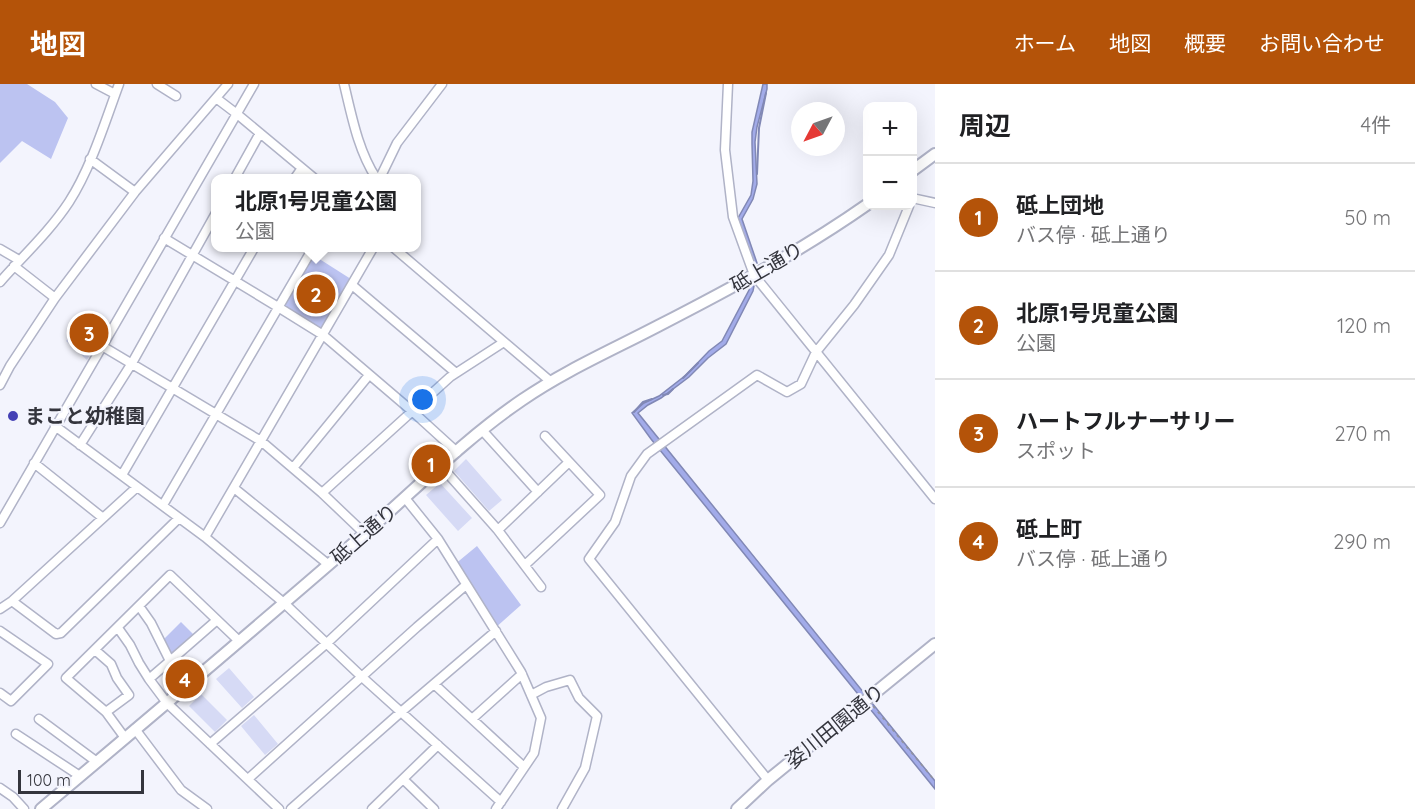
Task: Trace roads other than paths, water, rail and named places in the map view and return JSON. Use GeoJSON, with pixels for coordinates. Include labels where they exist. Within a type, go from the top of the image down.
{"type":"FeatureCollection","features":[{"type":"Feature","properties":{"kind":"street"},"geometry":{"type":"LineString","coordinates":[[96,84],[115,94]]}},
{"type":"Feature","properties":{"kind":"street"},"geometry":{"type":"LineString","coordinates":[[0,282],[69,201],[98,141],[119,84]]}},
{"type":"Feature","properties":{"kind":"street"},"geometry":{"type":"LineString","coordinates":[[157,84],[176,96]]}},
{"type":"Feature","properties":{"kind":"street"},"geometry":{"type":"LineString","coordinates":[[0,385],[55,298],[135,192],[228,84]]}},
{"type":"Feature","properties":{"kind":"street"},"geometry":{"type":"LineString","coordinates":[[0,523],[254,84]]}},
{"type":"Feature","properties":{"kind":"street"},"geometry":{"type":"LineString","coordinates":[[344,84],[356,136],[370,169],[374,174]]}},
{"type":"Feature","properties":{"kind":"street"},"geometry":{"type":"LineString","coordinates":[[380,174],[397,143],[442,84]]}},
{"type":"Feature","properties":{"kind":"street"},"geometry":{"type":"LineString","coordinates":[[728,84],[725,150],[733,217],[754,275],[935,499]]}},
{"type":"Feature","properties":{"kind":"street"},"geometry":{"type":"LineString","coordinates":[[216,98],[309,174]]}},
{"type":"Feature","properties":{"kind":"street"},"geometry":{"type":"LineString","coordinates":[[237,174],[260,133]]}},
{"type":"Feature","properties":{"kind":"street"},"geometry":{"type":"LineString","coordinates":[[917,167],[935,154]]}},
{"type":"Feature","properties":{"kind":"street"},"geometry":{"type":"LineString","coordinates":[[90,159],[135,192]]}},
{"type":"Feature","properties":{"kind":"street"},"geometry":{"type":"LineString","coordinates":[[298,174],[302,168]]}},
{"type":"Feature","properties":{"kind":"street"},"geometry":{"type":"LineString","coordinates":[[917,199],[935,203]]}},
{"type":"Feature","properties":{"kind":"street","name":"砥上通り"},"geometry":{"type":"LineString","coordinates":[[41,809],[285,603],[482,430],[521,400],[550,381],[754,275],[863,207]]}},
{"type":"Feature","properties":{"kind":"street"},"geometry":{"type":"LineString","coordinates":[[768,780],[589,559],[615,522],[631,476],[647,454],[757,375],[787,392],[801,384],[816,352],[854,305],[889,255],[907,210]]}},
{"type":"Feature","properties":{"kind":"street"},"geometry":{"type":"LineString","coordinates":[[80,445],[132,363],[211,222]]}},
{"type":"Feature","properties":{"kind":"street"},"geometry":{"type":"LineString","coordinates":[[164,238],[323,335],[457,452]]}},
{"type":"Feature","properties":{"kind":"street"},"geometry":{"type":"LineString","coordinates":[[0,249],[55,298]]}},
{"type":"Feature","properties":{"kind":"street"},"geometry":{"type":"LineString","coordinates":[[122,475],[252,252]]}},
{"type":"Feature","properties":{"kind":"street"},"geometry":{"type":"LineString","coordinates":[[163,505],[311,252]]}},
{"type":"Feature","properties":{"kind":"street"},"geometry":{"type":"LineString","coordinates":[[205,537],[372,252]]}},
{"type":"Feature","properties":{"kind":"street"},"geometry":{"type":"LineString","coordinates":[[399,252],[550,381]]}},
{"type":"Feature","properties":{"kind":"street"},"geometry":{"type":"LineString","coordinates":[[352,285],[456,373]]}},
{"type":"Feature","properties":{"kind":"street"},"geometry":{"type":"LineString","coordinates":[[322,493],[456,373],[504,342]]}},
{"type":"Feature","properties":{"kind":"street"},"geometry":{"type":"LineString","coordinates":[[102,346],[261,441],[322,493],[365,534]]}},
{"type":"Feature","properties":{"kind":"street"},"geometry":{"type":"LineString","coordinates":[[293,468],[369,375]]}},
{"type":"Feature","properties":{"kind":"street"},"geometry":{"type":"LineString","coordinates":[[55,426],[205,537],[285,603],[362,677],[438,745],[498,806],[534,753],[541,718],[522,674],[496,631],[438,539],[405,498]]}},
{"type":"Feature","properties":{"kind":"street"},"geometry":{"type":"LineString","coordinates":[[482,430],[538,492]]}},
{"type":"Feature","properties":{"kind":"street"},"geometry":{"type":"LineString","coordinates":[[525,565],[600,495],[545,436]]}},
{"type":"Feature","properties":{"kind":"street"},"geometry":{"type":"LineString","coordinates":[[498,530],[569,462]]}},
{"type":"Feature","properties":{"kind":"street"},"geometry":{"type":"LineString","coordinates":[[34,463],[103,518]]}},
{"type":"Feature","properties":{"kind":"street"},"geometry":{"type":"LineString","coordinates":[[441,466],[498,530],[542,587]]}},
{"type":"Feature","properties":{"kind":"street"},"geometry":{"type":"LineString","coordinates":[[0,609],[12,601],[137,486]]}},
{"type":"Feature","properties":{"kind":"street"},"geometry":{"type":"LineString","coordinates":[[234,488],[329,565]]}},
{"type":"Feature","properties":{"kind":"street"},"geometry":{"type":"LineString","coordinates":[[12,601],[56,634],[61,633],[179,518]]}},
{"type":"Feature","properties":{"kind":"street"},"geometry":{"type":"LineString","coordinates":[[210,744],[327,644],[438,539]]}},
{"type":"Feature","properties":{"kind":"street"},"geometry":{"type":"LineString","coordinates":[[125,738],[106,712],[66,678],[170,575],[239,641]]}},
{"type":"Feature","properties":{"kind":"street"},"geometry":{"type":"LineString","coordinates":[[248,779],[466,585]]}},
{"type":"Feature","properties":{"kind":"street"},"geometry":{"type":"LineString","coordinates":[[140,606],[170,661]]}},
{"type":"Feature","properties":{"kind":"street"},"geometry":{"type":"LineString","coordinates":[[149,679],[217,620]]}},
{"type":"Feature","properties":{"kind":"street"},"geometry":{"type":"LineString","coordinates":[[118,628],[149,679],[167,703],[279,809]]}},
{"type":"Feature","properties":{"kind":"street"},"geometry":{"type":"LineString","coordinates":[[0,631],[48,664],[10,700],[0,693]]}},
{"type":"Feature","properties":{"kind":"street"},"geometry":{"type":"LineString","coordinates":[[291,809],[496,631]]}},
{"type":"Feature","properties":{"kind":"street","name":"姿川田園通り"},"geometry":{"type":"LineString","coordinates":[[737,809],[768,780],[935,644]]}},
{"type":"Feature","properties":{"kind":"street"},"geometry":{"type":"LineString","coordinates":[[95,650],[111,663],[117,678],[129,695],[106,712]]}},
{"type":"Feature","properties":{"kind":"street"},"geometry":{"type":"LineString","coordinates":[[472,719],[522,674]]}},
{"type":"Feature","properties":{"kind":"street"},"geometry":{"type":"LineString","coordinates":[[531,695],[546,687],[570,680],[579,698],[597,716],[585,768],[562,809]]}},
{"type":"Feature","properties":{"kind":"street"},"geometry":{"type":"LineString","coordinates":[[434,684],[524,767]]}},
{"type":"Feature","properties":{"kind":"street"},"geometry":{"type":"LineString","coordinates":[[39,719],[97,762]]}},
{"type":"Feature","properties":{"kind":"street"},"geometry":{"type":"LineString","coordinates":[[135,729],[181,790],[207,809]]}},
{"type":"Feature","properties":{"kind":"street"},"geometry":{"type":"LineString","coordinates":[[16,735],[81,776]]}},
{"type":"Feature","properties":{"kind":"street"},"geometry":{"type":"LineString","coordinates":[[372,809],[438,745]]}},
{"type":"Feature","properties":{"kind":"street"},"geometry":{"type":"LineString","coordinates":[[403,779],[434,809]]}},
{"type":"Feature","properties":{"kind":"street"},"geometry":{"type":"LineString","coordinates":[[0,788],[13,796],[24,809]]}},
{"type":"Feature","properties":{"kind":"waterway"},"geometry":{"type":"LineString","coordinates":[[757,174],[759,128],[766,93]]}},
{"type":"Feature","properties":{"kind":"waterway"},"geometry":{"type":"LineString","coordinates":[[683,378],[698,363]]}},
{"type":"Feature","properties":{"kind":"waterway"},"geometry":{"type":"LineString","coordinates":[[663,395],[673,389]]}},
{"type":"Feature","properties":{"kind":"waterway"},"geometry":{"type":"LineString","coordinates":[[634,412],[643,402],[652,399]]}},
{"type":"Feature","properties":{"kind":"place","name":"北原1号児童公園"},"geometry":{"type":"Point","coordinates":[316,294]}},
{"type":"Feature","properties":{"kind":"place","name":"ハートフルナーサリー"},"geometry":{"type":"Point","coordinates":[89,333]}},
{"type":"Feature","properties":{"kind":"place","name":"まこと幼稚園"},"geometry":{"type":"Point","coordinates":[13,416]}},
{"type":"Feature","properties":{"kind":"place","name":"砥上団地"},"geometry":{"type":"Point","coordinates":[431,464]}},
{"type":"Feature","properties":{"kind":"place","name":"砥上町"},"geometry":{"type":"Point","coordinates":[185,679]}}]}
